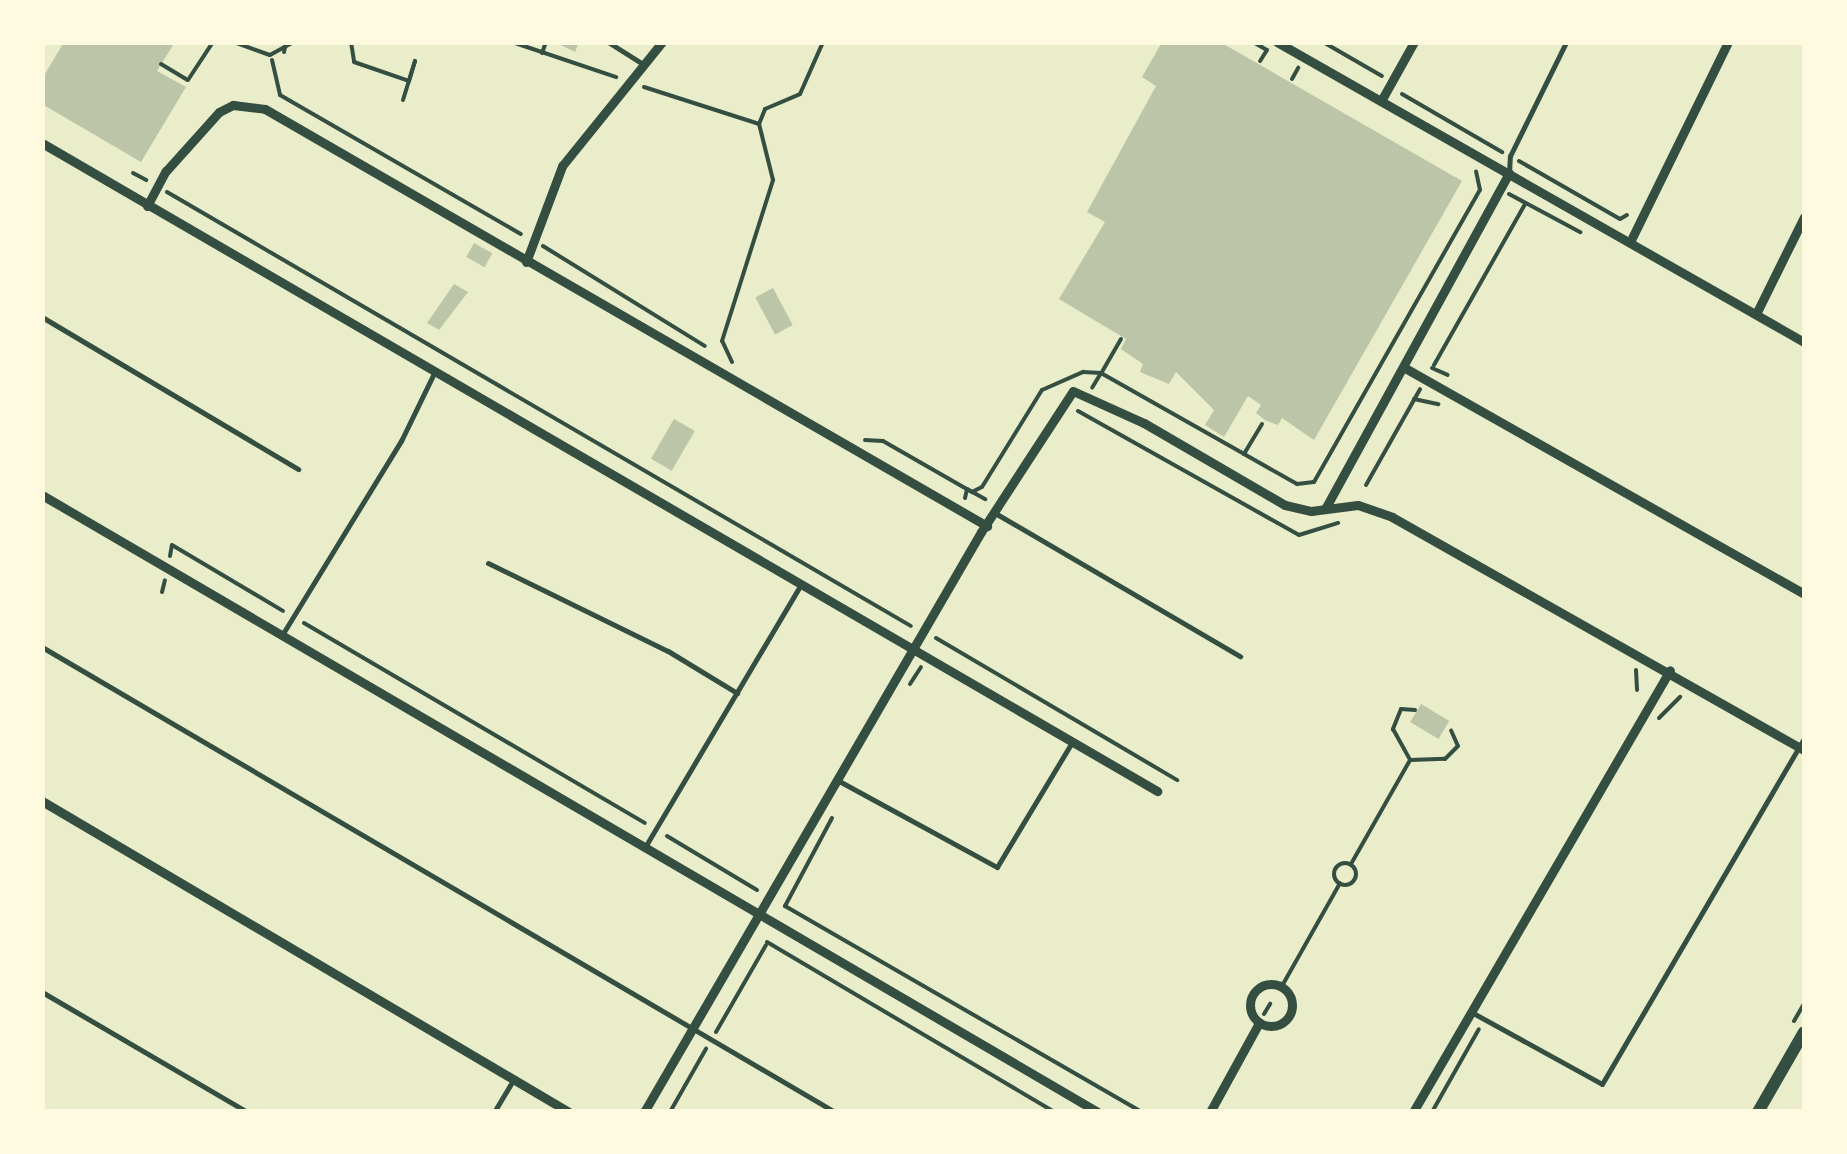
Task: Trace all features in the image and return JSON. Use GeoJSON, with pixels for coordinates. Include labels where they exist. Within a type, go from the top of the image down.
{"type":"FeatureCollection","features":[{"type":"Feature","properties":{"kind":"main road"},"geometry":{"type":"LineString","coordinates":[[1758,1112],[1804,1032]]}},
{"type":"Feature","properties":{"kind":"street"},"geometry":{"type":"LineString","coordinates":[[526,262],[562,166],[662,42]]}},
{"type":"Feature","properties":{"kind":"street"},"geometry":{"type":"LineString","coordinates":[[1277,42],[1804,342]]}},
{"type":"Feature","properties":{"kind":"street"},"geometry":{"type":"LineString","coordinates":[[1381,102],[1414,42]]}},
{"type":"Feature","properties":{"kind":"street"},"geometry":{"type":"LineString","coordinates":[[1630,242],[1728,42]]}},
{"type":"Feature","properties":{"kind":"street"},"geometry":{"type":"LineString","coordinates":[[147,206],[208,121],[233,105],[250,104],[987,526]]}},
{"type":"Feature","properties":{"kind":"street"},"geometry":{"type":"LineString","coordinates":[[42,143],[1157,791]]}},
{"type":"Feature","properties":{"kind":"street"},"geometry":{"type":"LineString","coordinates":[[1325,509],[1509,173]]}},
{"type":"Feature","properties":{"kind":"street"},"geometry":{"type":"LineString","coordinates":[[1756,314],[1804,217]]}},
{"type":"Feature","properties":{"kind":"street"},"geometry":{"type":"LineString","coordinates":[[1405,368],[1804,594]]}},
{"type":"Feature","properties":{"kind":"street"},"geometry":{"type":"LineString","coordinates":[[644,1112],[987,526],[1073,390],[1144,423],[1284,505],[1325,509],[1358,504],[1392,517],[1803,745]]}},
{"type":"Feature","properties":{"kind":"street"},"geometry":{"type":"LineString","coordinates":[[42,495],[1098,1112]]}},
{"type":"Feature","properties":{"kind":"street"},"geometry":{"type":"LineString","coordinates":[[1413,1112],[1670,670]]}},
{"type":"Feature","properties":{"kind":"street"},"geometry":{"type":"LineString","coordinates":[[42,801],[569,1112]]}},
{"type":"Feature","properties":{"kind":"street"},"geometry":{"type":"LineString","coordinates":[[1269,983],[1282,986],[1291,996],[1290,1016],[1279,1025],[1259,1023],[1250,1006],[1253,994],[1269,983]]}},
{"type":"Feature","properties":{"kind":"street"},"geometry":{"type":"LineString","coordinates":[[1211,1111],[1259,1023]]}},
{"type":"Feature","properties":{"kind":"lane"},"geometry":{"type":"LineString","coordinates":[[608,42],[645,66]]}},
{"type":"Feature","properties":{"kind":"lane"},"geometry":{"type":"LineString","coordinates":[[1509,173],[1510,156],[1566,42]]}},
{"type":"Feature","properties":{"kind":"lane"},"geometry":{"type":"LineString","coordinates":[[42,317],[298,468]]}},
{"type":"Feature","properties":{"kind":"lane"},"geometry":{"type":"LineString","coordinates":[[282,635],[400,441],[434,371]]}},
{"type":"Feature","properties":{"kind":"lane"},"geometry":{"type":"LineString","coordinates":[[995,513],[1240,656]]}},
{"type":"Feature","properties":{"kind":"lane"},"geometry":{"type":"LineString","coordinates":[[488,563],[668,651],[737,693]]}},
{"type":"Feature","properties":{"kind":"lane"},"geometry":{"type":"LineString","coordinates":[[645,847],[802,584]]}},
{"type":"Feature","properties":{"kind":"lane"},"geometry":{"type":"LineString","coordinates":[[42,647],[836,1112]]}},
{"type":"Feature","properties":{"kind":"lane"},"geometry":{"type":"LineString","coordinates":[[839,781],[997,867],[1072,742]]}},
{"type":"Feature","properties":{"kind":"lane"},"geometry":{"type":"LineString","coordinates":[[1470,1012],[1602,1084],[1803,745]]}},
{"type":"Feature","properties":{"kind":"lane"},"geometry":{"type":"LineString","coordinates":[[42,992],[247,1112]]}},
{"type":"Feature","properties":{"kind":"lane"},"geometry":{"type":"LineString","coordinates":[[494,1112],[514,1078]]}},
{"type":"Feature","properties":{"kind":"path"},"geometry":{"type":"LineString","coordinates":[[161,64],[188,80],[212,42]]}},
{"type":"Feature","properties":{"kind":"path"},"geometry":{"type":"LineString","coordinates":[[234,42],[270,55],[284,52],[290,42]]}},
{"type":"Feature","properties":{"kind":"path"},"geometry":{"type":"LineString","coordinates":[[351,42],[354,62],[409,81]]}},
{"type":"Feature","properties":{"kind":"path"},"geometry":{"type":"LineString","coordinates":[[462,42],[476,42]]}},
{"type":"Feature","properties":{"kind":"path"},"geometry":{"type":"LineString","coordinates":[[512,42],[759,124]]}},
{"type":"Feature","properties":{"kind":"path"},"geometry":{"type":"LineString","coordinates":[[542,52],[546,42]]}},
{"type":"Feature","properties":{"kind":"path"},"geometry":{"type":"LineString","coordinates":[[731,362],[722,342],[774,180],[759,124],[765,110],[800,94],[823,42]]}},
{"type":"Feature","properties":{"kind":"path"},"geometry":{"type":"LineString","coordinates":[[1253,42],[1267,50],[1260,62]]}},
{"type":"Feature","properties":{"kind":"path"},"geometry":{"type":"LineString","coordinates":[[1323,42],[1382,76]]}},
{"type":"Feature","properties":{"kind":"path"},"geometry":{"type":"LineString","coordinates":[[272,60],[280,95],[535,242],[748,372]]}},
{"type":"Feature","properties":{"kind":"path"},"geometry":{"type":"LineString","coordinates":[[403,100],[416,61]]}},
{"type":"Feature","properties":{"kind":"path"},"geometry":{"type":"LineString","coordinates":[[1399,91],[1620,220],[1634,200]]}},
{"type":"Feature","properties":{"kind":"path"},"geometry":{"type":"LineString","coordinates":[[864,440],[883,441],[977,490],[1042,390],[1082,372],[1101,373],[1297,484],[1314,482],[1480,190],[1482,180],[1462,163]]}},
{"type":"Feature","properties":{"kind":"path"},"geometry":{"type":"LineString","coordinates":[[133,173],[913,626]]}},
{"type":"Feature","properties":{"kind":"path"},"geometry":{"type":"LineString","coordinates":[[1434,365],[1525,203]]}},
{"type":"Feature","properties":{"kind":"path"},"geometry":{"type":"LineString","coordinates":[[1101,373],[1120,339]]}},
{"type":"Feature","properties":{"kind":"path"},"geometry":{"type":"LineString","coordinates":[[1244,454],[1262,424]]}},
{"type":"Feature","properties":{"kind":"path"},"geometry":{"type":"LineString","coordinates":[[162,592],[172,545],[757,890]]}},
{"type":"Feature","properties":{"kind":"path"},"geometry":{"type":"LineString","coordinates":[[936,638],[1176,780]]}},
{"type":"Feature","properties":{"kind":"path"},"geometry":{"type":"LineString","coordinates":[[1650,730],[1674,698],[1685,699]]}},
{"type":"Feature","properties":{"kind":"path"},"geometry":{"type":"LineString","coordinates":[[1410,760],[1395,739],[1394,720],[1407,706],[1415,710]]}},
{"type":"Feature","properties":{"kind":"path"},"geometry":{"type":"LineString","coordinates":[[1410,760],[1445,759],[1458,746],[1451,730]]}},
{"type":"Feature","properties":{"kind":"path"},"geometry":{"type":"LineString","coordinates":[[1340,884],[1335,870],[1351,864],[1410,760]]}},
{"type":"Feature","properties":{"kind":"path"},"geometry":{"type":"LineString","coordinates":[[1282,986],[1340,884],[1354,880],[1351,864]]}},
{"type":"Feature","properties":{"kind":"path"},"geometry":{"type":"LineString","coordinates":[[785,906],[1142,1112]]}},
{"type":"Feature","properties":{"kind":"path"},"geometry":{"type":"LineString","coordinates":[[670,1112],[767,944],[1056,1112]]}},
{"type":"Feature","properties":{"kind":"path"},"geometry":{"type":"LineString","coordinates":[[1432,1112],[1484,1020]]}},
{"type":"Feature","properties":{"kind":"building"},"geometry":{"type":"Polygon","coordinates":[[[64,42],[175,42],[157,71],[186,87],[141,162],[42,104],[42,79],[64,42]]]}},
{"type":"Feature","properties":{"kind":"building"},"geometry":{"type":"Polygon","coordinates":[[[555,42],[579,42],[575,52],[555,42]]]}},
{"type":"Feature","properties":{"kind":"building"},"geometry":{"type":"Polygon","coordinates":[[[1162,42],[1220,42],[1462,181],[1314,440],[1282,418],[1278,425],[1265,420],[1256,413],[1261,405],[1248,396],[1224,437],[1205,425],[1214,410],[1176,372],[1169,384],[1140,372],[1143,364],[1121,349],[1126,339],[1059,299],[1105,222],[1087,212],[1156,86],[1142,77],[1162,42]]]}},
{"type":"Feature","properties":{"kind":"building"},"geometry":{"type":"Polygon","coordinates":[[[474,243],[492,253],[485,267],[466,257],[474,243]]]}},
{"type":"Feature","properties":{"kind":"building"},"geometry":{"type":"Polygon","coordinates":[[[454,284],[468,292],[439,330],[427,323],[454,284]]]}},
{"type":"Feature","properties":{"kind":"building"},"geometry":{"type":"Polygon","coordinates":[[[773,288],[793,325],[775,334],[755,297],[773,288]]]}},
{"type":"Feature","properties":{"kind":"building"},"geometry":{"type":"Polygon","coordinates":[[[674,419],[695,431],[672,471],[651,459],[674,419]]]}},
{"type":"Feature","properties":{"kind":"building"},"geometry":{"type":"Polygon","coordinates":[[[1421,704],[1449,721],[1438,739],[1410,722],[1421,704]]]}}]}
